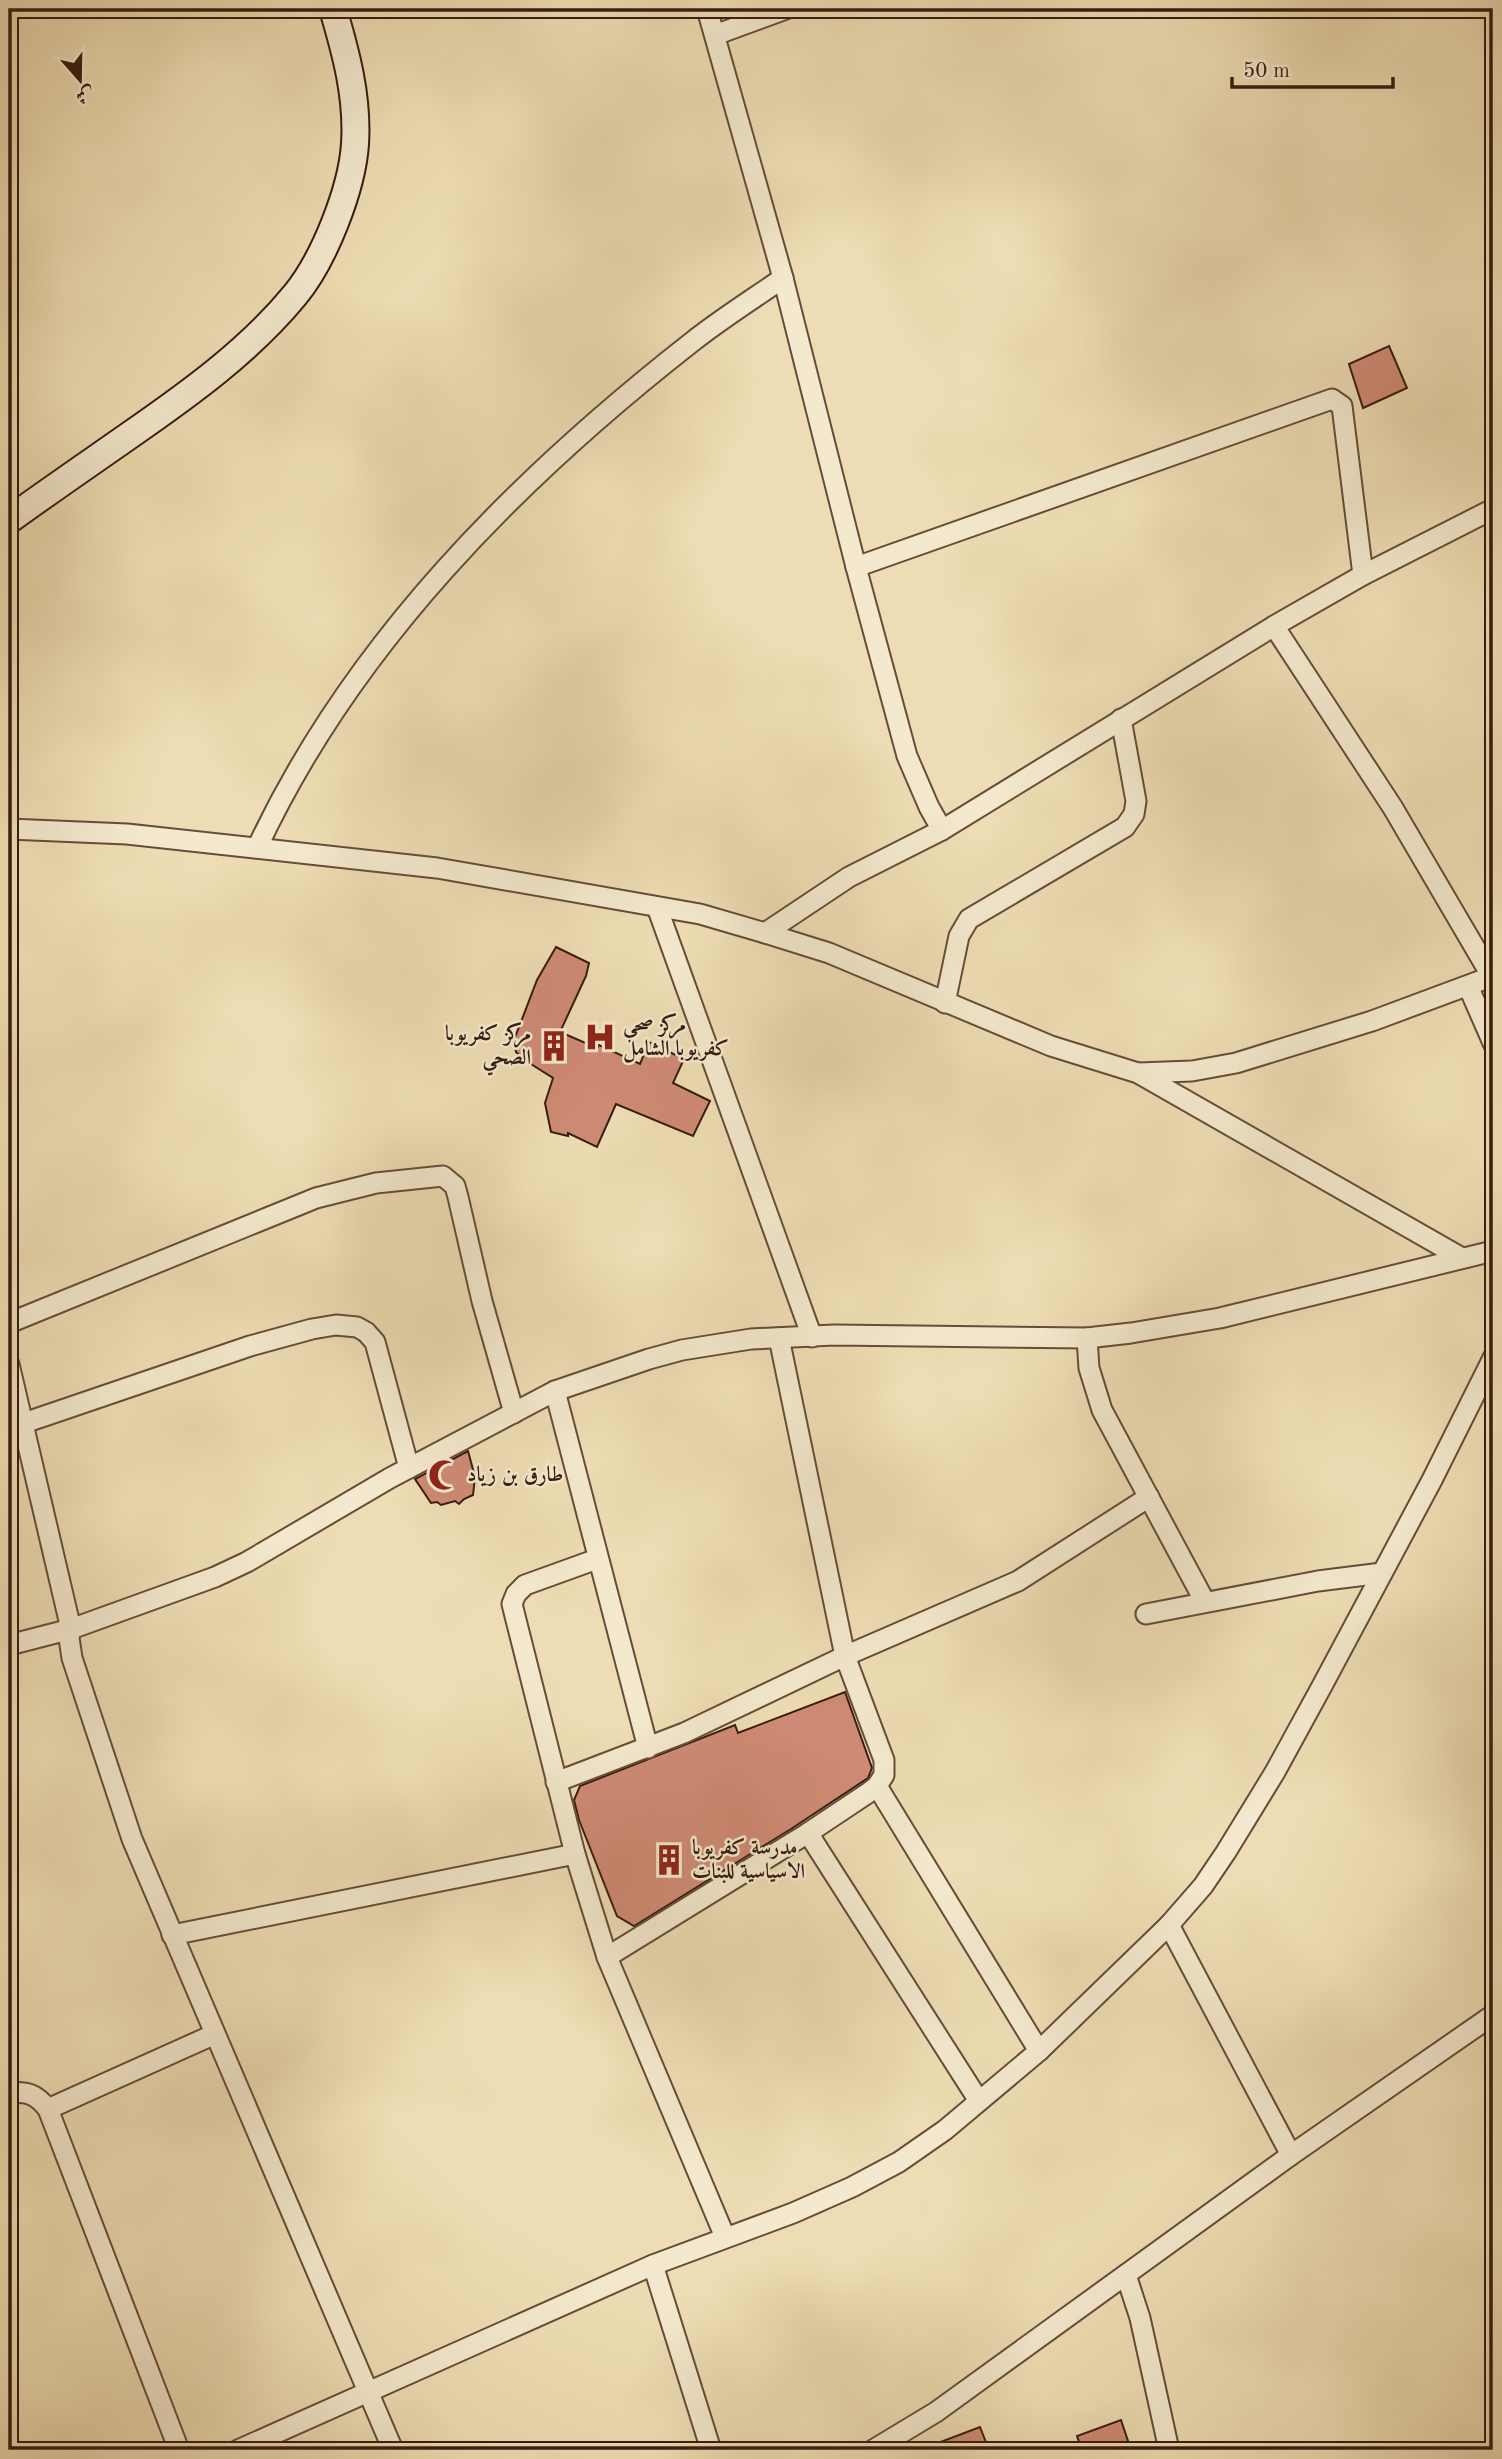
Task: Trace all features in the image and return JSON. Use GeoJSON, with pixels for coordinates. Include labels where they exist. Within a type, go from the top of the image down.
{"type":"FeatureCollection","features":[{"type":"Feature","properties":{"kind":"main road"},"geometry":{"type":"LineString","coordinates":[[9,520],[187,396],[240,352],[297,293],[325,245],[347,192],[355,146],[354,98],[348,58],[333,9]]}},
{"type":"Feature","properties":{"kind":"street"},"geometry":{"type":"LineString","coordinates":[[707,9],[783,278],[907,756],[942,830]]}},
{"type":"Feature","properties":{"kind":"street"},"geometry":{"type":"LineString","coordinates":[[715,35],[786,9]]}},
{"type":"Feature","properties":{"kind":"street"},"geometry":{"type":"LineString","coordinates":[[257,848],[278,802],[310,746],[424,592],[520,490],[608,410],[694,340],[783,278]]}},
{"type":"Feature","properties":{"kind":"street"},"geometry":{"type":"LineString","coordinates":[[856,567],[1332,399],[1342,406],[1363,575]]}},
{"type":"Feature","properties":{"kind":"street"},"geometry":{"type":"LineString","coordinates":[[765,933],[849,877],[942,830],[1274,626],[1363,575],[1493,509]]}},
{"type":"Feature","properties":{"kind":"street"},"geometry":{"type":"LineString","coordinates":[[1138,1073],[1192,1071],[1237,1063],[1372,1021],[1492,977],[1393,807],[1274,626]]}},
{"type":"Feature","properties":{"kind":"street"},"geometry":{"type":"LineString","coordinates":[[946,1003],[959,936],[969,919],[1125,827],[1134,814],[1136,802],[1121,719]]}},
{"type":"Feature","properties":{"kind":"street"},"geometry":{"type":"LineString","coordinates":[[9,829],[127,834],[437,868],[700,914],[765,933],[829,953],[1051,1046],[1138,1073],[1462,1258]]}},
{"type":"Feature","properties":{"kind":"street"},"geometry":{"type":"LineString","coordinates":[[657,907],[812,1336]]}},
{"type":"Feature","properties":{"kind":"street"},"geometry":{"type":"LineString","coordinates":[[1468,986],[1493,1043]]}},
{"type":"Feature","properties":{"kind":"street"},"geometry":{"type":"LineString","coordinates":[[9,1323],[316,1198],[376,1183],[443,1176],[455,1186],[482,1301],[514,1413]]}},
{"type":"Feature","properties":{"kind":"street"},"geometry":{"type":"LineString","coordinates":[[9,1645],[71,1629],[215,1577],[247,1562],[409,1468],[555,1391],[609,1371],[682,1350],[751,1339],[812,1336],[1087,1338],[1172,1328],[1493,1251]]}},
{"type":"Feature","properties":{"kind":"street"},"geometry":{"type":"LineString","coordinates":[[24,1423],[279,1337],[336,1325],[357,1326],[375,1342],[409,1468]]}},
{"type":"Feature","properties":{"kind":"street"},"geometry":{"type":"LineString","coordinates":[[607,1957],[808,1833],[877,1786],[884,1775],[884,1760],[845,1656],[779,1338]]}},
{"type":"Feature","properties":{"kind":"street"},"geometry":{"type":"LineString","coordinates":[[1087,1338],[1089,1368],[1102,1410],[1205,1602]]}},
{"type":"Feature","properties":{"kind":"street"},"geometry":{"type":"LineString","coordinates":[[238,2450],[653,2265],[852,2188],[899,2162],[945,2130],[1039,2051],[1169,1925],[1203,1886],[1251,1813],[1432,1480],[1493,1358]]}},
{"type":"Feature","properties":{"kind":"street"},"geometry":{"type":"LineString","coordinates":[[9,1364],[71,1629],[72,1658],[115,1791],[172,1935],[393,2450]]}},
{"type":"Feature","properties":{"kind":"street"},"geometry":{"type":"LineString","coordinates":[[555,1391],[648,1748]]}},
{"type":"Feature","properties":{"kind":"street"},"geometry":{"type":"LineString","coordinates":[[556,1782],[648,1748],[741,1707],[845,1656],[1018,1580],[1149,1497]]}},
{"type":"Feature","properties":{"kind":"street"},"geometry":{"type":"LineString","coordinates":[[597,1559],[525,1585],[516,1594],[512,1604],[575,1854],[607,1957],[725,2237]]}},
{"type":"Feature","properties":{"kind":"street"},"geometry":{"type":"LineString","coordinates":[[1146,1614],[1318,1581],[1382,1573]]}},
{"type":"Feature","properties":{"kind":"street"},"geometry":{"type":"LineString","coordinates":[[877,1786],[1039,2051]]}},
{"type":"Feature","properties":{"kind":"street"},"geometry":{"type":"LineString","coordinates":[[808,1833],[979,2101]]}},
{"type":"Feature","properties":{"kind":"street"},"geometry":{"type":"LineString","coordinates":[[172,1935],[575,1854]]}},
{"type":"Feature","properties":{"kind":"street"},"geometry":{"type":"LineString","coordinates":[[1169,1925],[1291,2155]]}},
{"type":"Feature","properties":{"kind":"street"},"geometry":{"type":"LineString","coordinates":[[873,2450],[936,2412],[1291,2155],[1493,2015]]}},
{"type":"Feature","properties":{"kind":"street"},"geometry":{"type":"LineString","coordinates":[[48,2109],[215,2034]]}},
{"type":"Feature","properties":{"kind":"street"},"geometry":{"type":"LineString","coordinates":[[9,2093],[22,2091],[35,2095],[48,2109],[179,2450]]}},
{"type":"Feature","properties":{"kind":"street"},"geometry":{"type":"LineString","coordinates":[[653,2265],[711,2450]]}},
{"type":"Feature","properties":{"kind":"street"},"geometry":{"type":"LineString","coordinates":[[1126,2275],[1140,2318],[1169,2450]]}},
{"type":"Feature","properties":{"kind":"building"},"geometry":{"type":"Polygon","coordinates":[[[1389,346],[1407,388],[1363,408],[1349,364],[1389,346]]]}},
{"type":"Feature","properties":{"kind":"building","name":"مركز كفريوبا الصحي"},"geometry":{"type":"Polygon","coordinates":[[[556,947],[589,963],[586,976],[560,1032],[597,1048],[599,1045],[640,1064],[649,1042],[684,1059],[673,1083],[710,1101],[693,1136],[616,1104],[597,1147],[568,1133],[568,1136],[551,1132],[545,1103],[553,1078],[523,1059],[516,1052],[514,1040],[537,980],[556,947]]]}},
{"type":"Feature","properties":{"kind":"building","name":"طارق بن زياد"},"geometry":{"type":"Polygon","coordinates":[[[468,1451],[475,1477],[473,1495],[459,1504],[455,1501],[441,1505],[437,1502],[431,1503],[415,1479],[468,1451]]]}},
{"type":"Feature","properties":{"kind":"building","name":"مدرسة كفريوبا الاسياسية للبنات"},"geometry":{"type":"Polygon","coordinates":[[[845,1692],[872,1768],[868,1778],[634,1926],[617,1916],[579,1820],[574,1800],[580,1786],[735,1725],[738,1733],[845,1692]]]}},
{"type":"Feature","properties":{"kind":"building"},"geometry":{"type":"Polygon","coordinates":[[[1121,2420],[1131,2450],[1082,2450],[1077,2436],[1121,2420]]]}},
{"type":"Feature","properties":{"kind":"building"},"geometry":{"type":"Polygon","coordinates":[[[980,2427],[989,2450],[922,2450],[922,2449],[980,2427]]]}},
{"type":"Feature","properties":{"kind":"place","name":"مركز صحي كفريوبا الشامل"},"geometry":{"type":"Point","coordinates":[600,1037]}},
{"type":"Feature","properties":{"kind":"place","name":"مركز كفريوبا الصحي"},"geometry":{"type":"Point","coordinates":[554,1046]}},
{"type":"Feature","properties":{"kind":"place","name":"طارق بن زياد"},"geometry":{"type":"Point","coordinates":[444,1475]}},
{"type":"Feature","properties":{"kind":"place","name":"مدرسة كفريوبا الاسياسية للبنات"},"geometry":{"type":"Point","coordinates":[669,1860]}}]}
